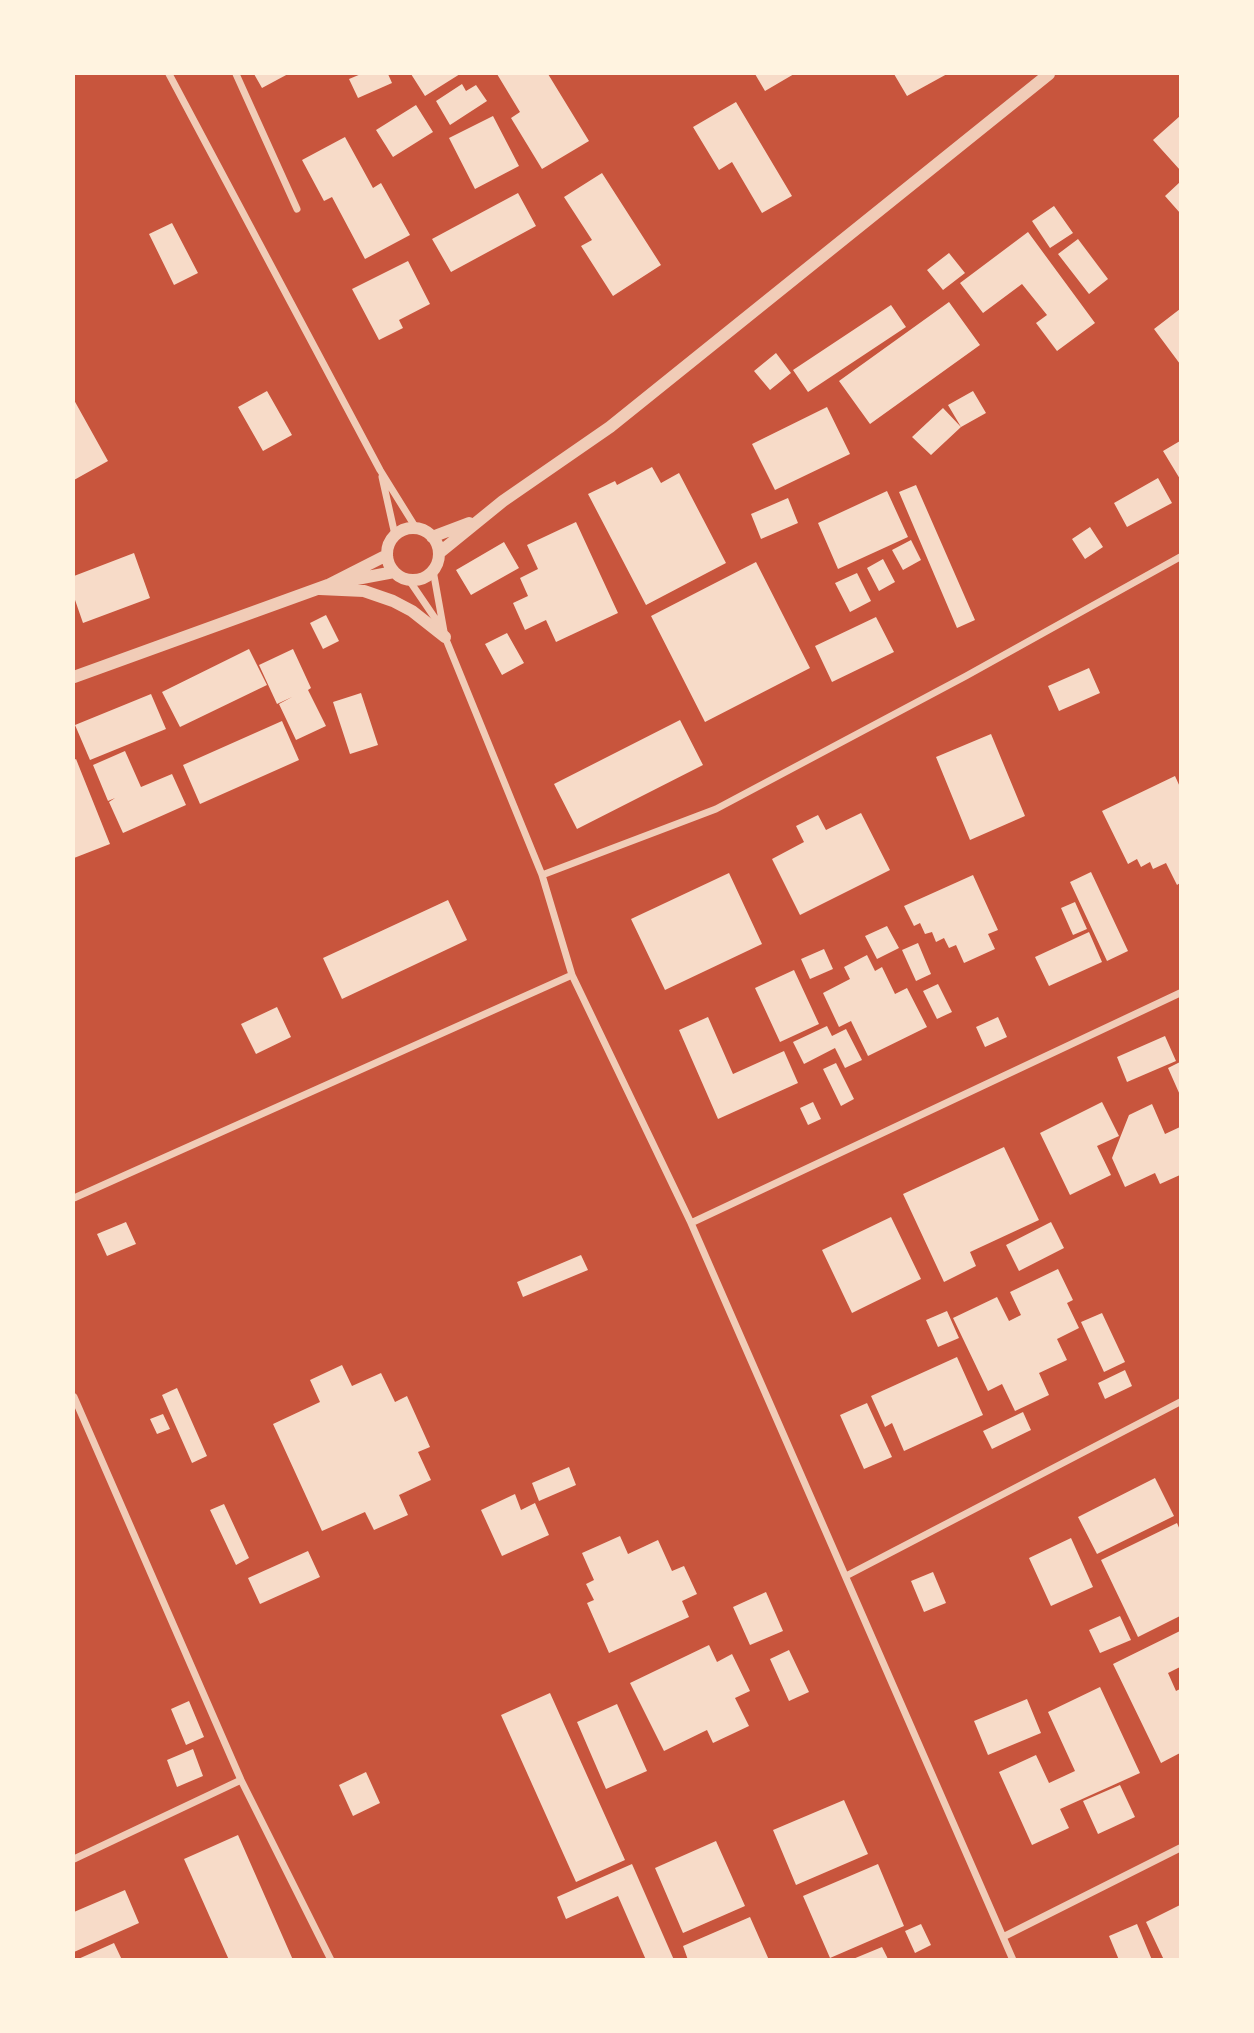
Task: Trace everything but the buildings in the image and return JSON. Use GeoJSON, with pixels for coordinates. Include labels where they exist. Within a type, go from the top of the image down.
{"type":"FeatureCollection","features":[{"type":"Feature","properties":{"kind":"street"},"geometry":{"type":"LineString","coordinates":[[169,74],[380,470],[416,528],[432,537],[439,553]]}},
{"type":"Feature","properties":{"kind":"street"},"geometry":{"type":"LineString","coordinates":[[236,74],[297,209]]}},
{"type":"Feature","properties":{"kind":"street"},"geometry":{"type":"LineString","coordinates":[[416,528],[395,535],[388,546],[388,564],[400,577],[409,580],[427,576],[433,570],[439,553],[503,501],[610,427],[1049,74]]}},
{"type":"Feature","properties":{"kind":"street"},"geometry":{"type":"LineString","coordinates":[[380,470],[395,535]]}},
{"type":"Feature","properties":{"kind":"street"},"geometry":{"type":"LineString","coordinates":[[432,537],[480,520]]}},
{"type":"Feature","properties":{"kind":"street"},"geometry":{"type":"LineString","coordinates":[[74,677],[322,587],[387,555]]}},
{"type":"Feature","properties":{"kind":"street"},"geometry":{"type":"LineString","coordinates":[[542,875],[716,809],[1181,557]]}},
{"type":"Feature","properties":{"kind":"street"},"geometry":{"type":"LineString","coordinates":[[433,570],[444,634]]}},
{"type":"Feature","properties":{"kind":"street"},"geometry":{"type":"LineString","coordinates":[[322,587],[394,572]]}},
{"type":"Feature","properties":{"kind":"street"},"geometry":{"type":"LineString","coordinates":[[409,580],[444,634],[542,875],[572,975],[691,1223],[1013,1959]]}},
{"type":"Feature","properties":{"kind":"street"},"geometry":{"type":"LineString","coordinates":[[322,587],[364,592],[393,601],[444,634]]}},
{"type":"Feature","properties":{"kind":"street"},"geometry":{"type":"LineString","coordinates":[[74,1198],[572,975]]}},
{"type":"Feature","properties":{"kind":"street"},"geometry":{"type":"LineString","coordinates":[[691,1223],[1181,993]]}},
{"type":"Feature","properties":{"kind":"street"},"geometry":{"type":"LineString","coordinates":[[74,1397],[241,1780],[331,1959]]}},
{"type":"Feature","properties":{"kind":"street"},"geometry":{"type":"LineString","coordinates":[[846,1576],[1181,1402]]}},
{"type":"Feature","properties":{"kind":"street"},"geometry":{"type":"LineString","coordinates":[[74,1859],[241,1780]]}},
{"type":"Feature","properties":{"kind":"street"},"geometry":{"type":"LineString","coordinates":[[1003,1937],[1181,1848]]}}]}
